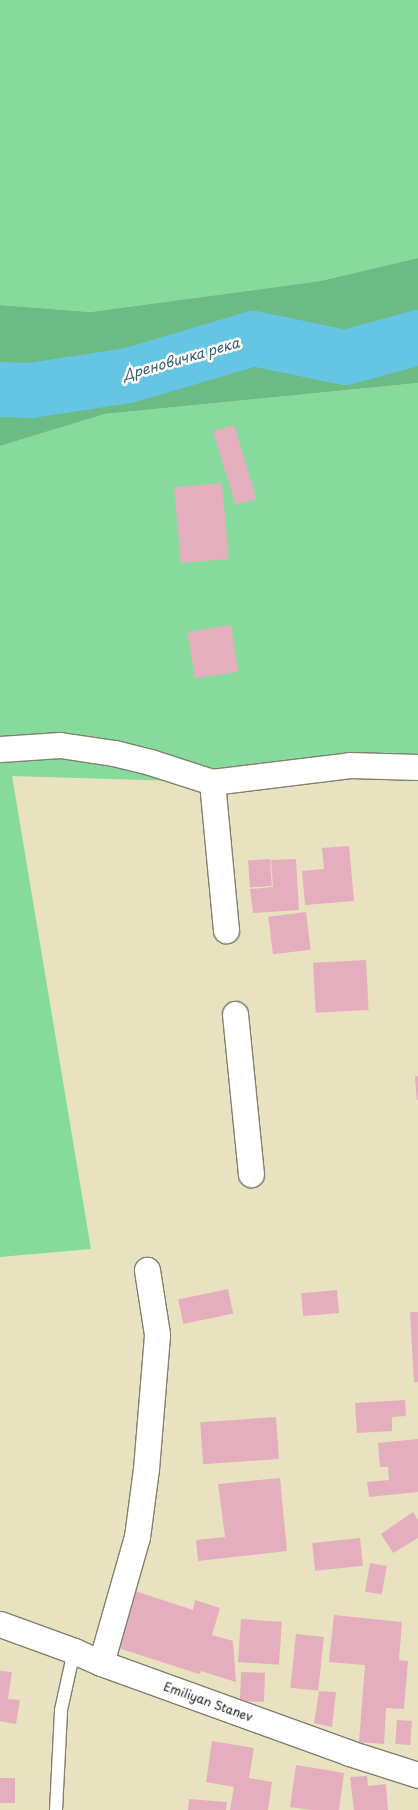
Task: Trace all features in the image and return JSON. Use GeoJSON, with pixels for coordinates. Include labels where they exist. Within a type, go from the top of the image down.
{"type":"FeatureCollection","features":[{"type":"Feature","properties":{"kind":"street"},"geometry":{"type":"LineString","coordinates":[[0,749],[60,745],[114,753],[150,762],[212,782],[350,766],[418,767]]}},
{"type":"Feature","properties":{"kind":"street"},"geometry":{"type":"LineString","coordinates":[[212,782],[226,930]]}},
{"type":"Feature","properties":{"kind":"street"},"geometry":{"type":"LineString","coordinates":[[235,1014],[251,1174]]}},
{"type":"Feature","properties":{"kind":"street"},"geometry":{"type":"LineString","coordinates":[[100,1663],[137,1537],[146,1469],[157,1334],[147,1270]]}},
{"type":"Feature","properties":{"kind":"street","name":"Emiliyan Stanev"},"geometry":{"type":"LineString","coordinates":[[0,1624],[74,1651],[100,1663],[349,1753],[418,1774]]}},
{"type":"Feature","properties":{"kind":"lane"},"geometry":{"type":"LineString","coordinates":[[56,1810],[61,1710],[74,1651]]}},
{"type":"Feature","properties":{"kind":"green space"},"geometry":{"type":"Polygon","coordinates":[[[0,0],[418,0],[418,258],[320,281],[90,312],[0,305],[0,0]]]}},
{"type":"Feature","properties":{"kind":"green space"},"geometry":{"type":"Polygon","coordinates":[[[418,258],[418,383],[105,414],[0,446],[0,305],[90,312],[320,281],[418,258]]]}},
{"type":"Feature","properties":{"kind":"green space"},"geometry":{"type":"Polygon","coordinates":[[[418,383],[418,767],[212,782],[12,776],[91,1249],[0,1257],[0,446],[105,414],[418,383]]]}},
{"type":"Feature","properties":{"kind":"building"},"geometry":{"type":"Polygon","coordinates":[[[234,425],[257,499],[235,505],[213,431],[234,425]]]}},
{"type":"Feature","properties":{"kind":"building"},"geometry":{"type":"Polygon","coordinates":[[[222,483],[229,559],[181,563],[174,487],[222,483]]]}},
{"type":"Feature","properties":{"kind":"building"},"geometry":{"type":"Polygon","coordinates":[[[231,625],[238,671],[195,678],[188,632],[231,625]]]}},
{"type":"Feature","properties":{"kind":"building"},"geometry":{"type":"Polygon","coordinates":[[[349,846],[354,901],[305,905],[302,871],[324,869],[322,848],[349,846]]]}},
{"type":"Feature","properties":{"kind":"building"},"geometry":{"type":"Polygon","coordinates":[[[270,859],[272,886],[250,887],[248,861],[270,859]]]}},
{"type":"Feature","properties":{"kind":"building"},"geometry":{"type":"Polygon","coordinates":[[[296,859],[299,910],[253,913],[250,889],[273,887],[271,860],[296,859]]]}},
{"type":"Feature","properties":{"kind":"building"},"geometry":{"type":"Polygon","coordinates":[[[306,912],[311,950],[273,954],[268,917],[306,912]]]}},
{"type":"Feature","properties":{"kind":"building"},"geometry":{"type":"Polygon","coordinates":[[[366,960],[369,1010],[316,1013],[313,963],[366,960]]]}},
{"type":"Feature","properties":{"kind":"building"},"geometry":{"type":"Polygon","coordinates":[[[418,1076],[418,1100],[417,1100],[415,1077],[418,1076]]]}},
{"type":"Feature","properties":{"kind":"building"},"geometry":{"type":"Polygon","coordinates":[[[228,1289],[233,1313],[183,1324],[178,1300],[228,1289]]]}},
{"type":"Feature","properties":{"kind":"building"},"geometry":{"type":"Polygon","coordinates":[[[337,1290],[339,1313],[303,1316],[301,1293],[337,1290]]]}},
{"type":"Feature","properties":{"kind":"building"},"geometry":{"type":"Polygon","coordinates":[[[410,1312],[418,1312],[418,1382],[414,1383],[410,1312]]]}},
{"type":"Feature","properties":{"kind":"building"},"geometry":{"type":"Polygon","coordinates":[[[405,1400],[406,1416],[392,1417],[392,1431],[357,1433],[355,1403],[405,1400]]]}},
{"type":"Feature","properties":{"kind":"building"},"geometry":{"type":"Polygon","coordinates":[[[276,1417],[279,1459],[203,1464],[200,1422],[276,1417]]]}},
{"type":"Feature","properties":{"kind":"building"},"geometry":{"type":"Polygon","coordinates":[[[418,1439],[418,1492],[369,1497],[367,1482],[389,1480],[388,1467],[380,1467],[378,1443],[418,1439]]]}},
{"type":"Feature","properties":{"kind":"building"},"geometry":{"type":"Polygon","coordinates":[[[280,1478],[287,1551],[198,1561],[196,1540],[225,1537],[218,1484],[280,1478]]]}},
{"type":"Feature","properties":{"kind":"building"},"geometry":{"type":"Polygon","coordinates":[[[413,1512],[418,1520],[418,1538],[393,1553],[381,1534],[413,1512]]]}},
{"type":"Feature","properties":{"kind":"building"},"geometry":{"type":"Polygon","coordinates":[[[360,1538],[363,1566],[315,1571],[312,1543],[360,1538]]]}},
{"type":"Feature","properties":{"kind":"building"},"geometry":{"type":"Polygon","coordinates":[[[370,1563],[387,1566],[382,1595],[365,1592],[370,1563]]]}},
{"type":"Feature","properties":{"kind":"building"},"geometry":{"type":"Polygon","coordinates":[[[129,1589],[193,1610],[195,1600],[220,1608],[212,1635],[233,1641],[236,1682],[201,1671],[199,1674],[112,1646],[129,1589]]]}},
{"type":"Feature","properties":{"kind":"building"},"geometry":{"type":"Polygon","coordinates":[[[334,1615],[402,1622],[399,1660],[408,1661],[404,1709],[386,1708],[384,1744],[359,1742],[365,1665],[329,1662],[334,1615]]]}},
{"type":"Feature","properties":{"kind":"building"},"geometry":{"type":"Polygon","coordinates":[[[241,1619],[282,1622],[279,1665],[238,1662],[241,1619]]]}},
{"type":"Feature","properties":{"kind":"building"},"geometry":{"type":"Polygon","coordinates":[[[296,1634],[324,1637],[318,1691],[290,1688],[296,1634]]]}},
{"type":"Feature","properties":{"kind":"building"},"geometry":{"type":"Polygon","coordinates":[[[0,1671],[12,1672],[8,1699],[20,1700],[16,1724],[0,1721],[0,1671]]]}},
{"type":"Feature","properties":{"kind":"building"},"geometry":{"type":"Polygon","coordinates":[[[241,1672],[265,1673],[264,1702],[240,1701],[241,1672]]]}},
{"type":"Feature","properties":{"kind":"building"},"geometry":{"type":"Polygon","coordinates":[[[319,1691],[336,1692],[332,1727],[314,1723],[319,1691]]]}},
{"type":"Feature","properties":{"kind":"building"},"geometry":{"type":"Polygon","coordinates":[[[397,1720],[412,1721],[410,1745],[395,1744],[397,1720]]]}},
{"type":"Feature","properties":{"kind":"building"},"geometry":{"type":"Polygon","coordinates":[[[212,1741],[254,1748],[249,1778],[272,1782],[268,1810],[230,1810],[234,1787],[206,1782],[212,1741]]]}},
{"type":"Feature","properties":{"kind":"building"},"geometry":{"type":"Polygon","coordinates":[[[296,1765],[344,1773],[339,1810],[311,1810],[290,1807],[296,1765]]]}},
{"type":"Feature","properties":{"kind":"building"},"geometry":{"type":"Polygon","coordinates":[[[367,1776],[368,1786],[386,1784],[388,1810],[354,1810],[350,1777],[367,1776]]]}},
{"type":"Feature","properties":{"kind":"building"},"geometry":{"type":"Polygon","coordinates":[[[0,1778],[15,1778],[15,1803],[0,1803],[0,1778]]]}},
{"type":"Feature","properties":{"kind":"building"},"geometry":{"type":"Polygon","coordinates":[[[189,1799],[227,1802],[226,1810],[188,1810],[189,1799]]]}},
{"type":"Feature","properties":{"kind":"waterway","name":"Дреновичка река"},"geometry":{"type":"LineString","coordinates":[[0,389],[30,390],[128,375],[253,338],[345,357],[418,337]]}}]}
